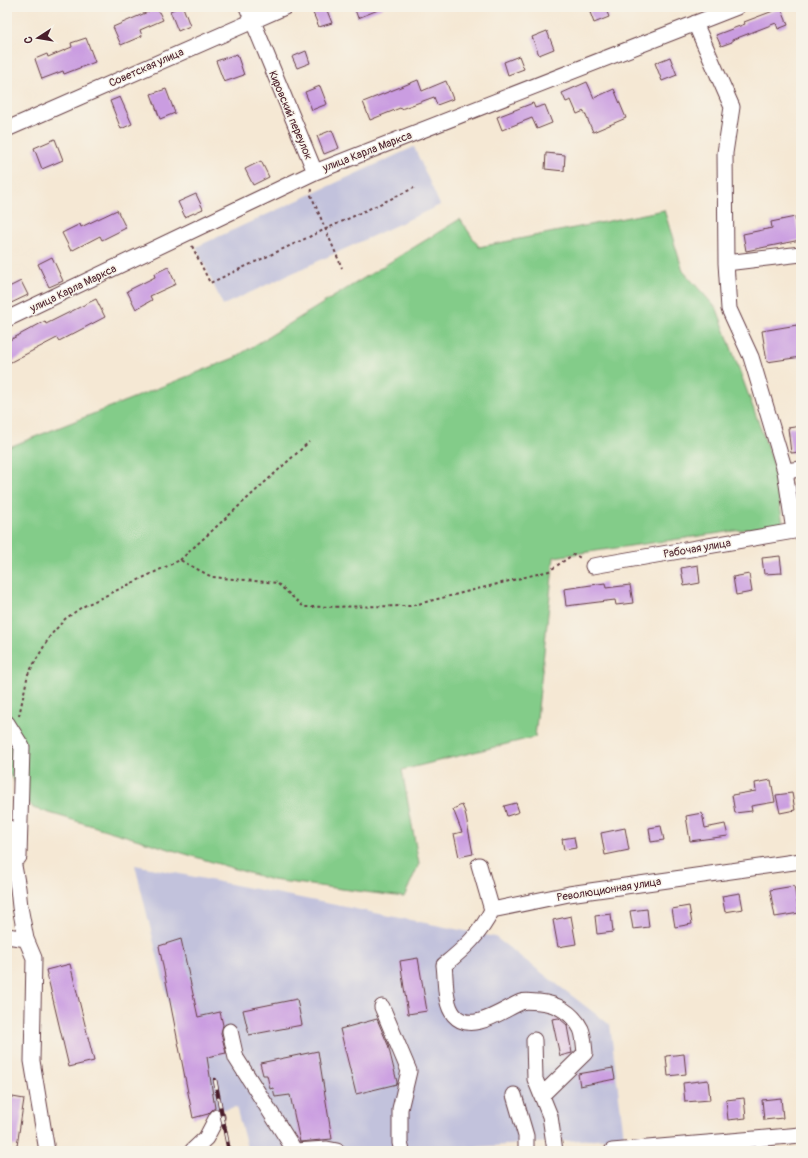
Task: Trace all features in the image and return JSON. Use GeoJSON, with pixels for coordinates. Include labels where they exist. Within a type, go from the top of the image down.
{"type":"FeatureCollection","features":[{"type":"Feature","properties":{"kind":"street","name":"Советская улица"},"geometry":{"type":"LineString","coordinates":[[7,128],[249,14],[285,7]]}},
{"type":"Feature","properties":{"kind":"street","name":"улица Карла Маркса"},"geometry":{"type":"LineString","coordinates":[[7,320],[315,172],[737,7]]}},
{"type":"Feature","properties":{"kind":"street","name":"Кировский переулок"},"geometry":{"type":"LineString","coordinates":[[249,14],[315,172]]}},
{"type":"Feature","properties":{"kind":"street"},"geometry":{"type":"LineString","coordinates":[[695,23],[732,107],[725,153],[726,264],[729,309],[751,357],[785,471],[797,531]]}},
{"type":"Feature","properties":{"kind":"street"},"geometry":{"type":"LineString","coordinates":[[726,264],[801,254]]}},
{"type":"Feature","properties":{"kind":"street"},"geometry":{"type":"LineString","coordinates":[[785,471],[801,469]]}},
{"type":"Feature","properties":{"kind":"street","name":"Рабочая улица"},"geometry":{"type":"LineString","coordinates":[[593,566],[797,531]]}},
{"type":"Feature","properties":{"kind":"street"},"geometry":{"type":"LineString","coordinates":[[13,719],[22,748],[18,888]]}},
{"type":"Feature","properties":{"kind":"street"},"geometry":{"type":"LineString","coordinates":[[7,827],[26,939],[34,958],[32,1061],[47,1151]]}},
{"type":"Feature","properties":{"kind":"street","name":"Революционная улица"},"geometry":{"type":"LineString","coordinates":[[492,910],[569,894],[801,861]]}},
{"type":"Feature","properties":{"kind":"street"},"geometry":{"type":"LineString","coordinates":[[479,865],[492,910],[486,922],[465,948],[444,965],[450,1008],[455,1016],[462,1021],[472,1022],[489,1019],[522,1001],[547,1003],[561,1008],[576,1021],[581,1030],[584,1053],[542,1095]]}},
{"type":"Feature","properties":{"kind":"street"},"geometry":{"type":"LineString","coordinates":[[7,936],[26,939]]}},
{"type":"Feature","properties":{"kind":"street"},"geometry":{"type":"LineString","coordinates":[[382,1007],[409,1071],[400,1109],[400,1143],[402,1151]]}},
{"type":"Feature","properties":{"kind":"street"},"geometry":{"type":"LineString","coordinates":[[230,1031],[236,1058],[295,1151],[327,1149],[337,1151]]}},
{"type":"Feature","properties":{"kind":"street"},"geometry":{"type":"LineString","coordinates":[[534,1040],[536,1079],[550,1116],[555,1151]]}},
{"type":"Feature","properties":{"kind":"street"},"geometry":{"type":"LineString","coordinates":[[514,1095],[526,1136],[526,1151]]}},
{"type":"Feature","properties":{"kind":"street"},"geometry":{"type":"LineString","coordinates":[[192,1151],[206,1138],[217,1116]]}},
{"type":"Feature","properties":{"kind":"street"},"geometry":{"type":"LineString","coordinates":[[612,1151],[801,1135]]}},
{"type":"Feature","properties":{"kind":"path","name":"Кировский переулок"},"geometry":{"type":"LineString","coordinates":[[315,172],[311,194],[342,268]]}},
{"type":"Feature","properties":{"kind":"path"},"geometry":{"type":"LineString","coordinates":[[186,233],[210,283],[414,188]]}},
{"type":"Feature","properties":{"kind":"path"},"geometry":{"type":"LineString","coordinates":[[13,719],[28,674],[50,636],[65,620],[82,607],[180,560],[309,442]]}},
{"type":"Feature","properties":{"kind":"path"},"geometry":{"type":"LineString","coordinates":[[180,560],[212,577],[276,583],[304,607],[410,606],[549,571],[574,554],[593,566]]}},
{"type":"Feature","properties":{"kind":"shaded area"},"geometry":{"type":"Polygon","coordinates":[[[414,147],[440,205],[223,305],[196,247],[414,147]]]}},
{"type":"Feature","properties":{"kind":"shaded area"},"geometry":{"type":"Polygon","coordinates":[[[135,865],[495,937],[610,1025],[624,1137],[419,1151],[248,1151],[236,1107],[196,1114],[135,865]]]}},
{"type":"Feature","properties":{"kind":"green space"},"geometry":{"type":"Polygon","coordinates":[[[664,210],[683,271],[717,309],[773,462],[783,524],[554,557],[535,737],[402,770],[419,864],[404,897],[272,880],[33,808],[7,771],[7,448],[234,358],[460,219],[479,247],[664,210]]]}},
{"type":"Feature","properties":{"kind":"building"},"geometry":{"type":"Polygon","coordinates":[[[183,7],[190,26],[178,31],[170,11],[183,7]]]}},
{"type":"Feature","properties":{"kind":"building"},"geometry":{"type":"Polygon","coordinates":[[[354,7],[383,7],[383,8],[358,18],[354,7]]]}},
{"type":"Feature","properties":{"kind":"building"},"geometry":{"type":"Polygon","coordinates":[[[588,7],[605,7],[609,17],[594,23],[588,7]]]}},
{"type":"Feature","properties":{"kind":"building"},"geometry":{"type":"Polygon","coordinates":[[[157,8],[163,20],[140,30],[142,36],[121,45],[113,27],[157,8]]]}},
{"type":"Feature","properties":{"kind":"building"},"geometry":{"type":"Polygon","coordinates":[[[326,8],[332,23],[319,27],[313,13],[326,8]]]}},
{"type":"Feature","properties":{"kind":"building"},"geometry":{"type":"Polygon","coordinates":[[[781,8],[788,25],[778,29],[776,23],[732,40],[732,42],[721,46],[716,35],[745,24],[744,22],[781,8]]]}},
{"type":"Feature","properties":{"kind":"building"},"geometry":{"type":"Polygon","coordinates":[[[547,31],[554,49],[539,55],[532,37],[547,31]]]}},
{"type":"Feature","properties":{"kind":"building"},"geometry":{"type":"Polygon","coordinates":[[[86,38],[95,62],[64,74],[63,71],[42,79],[35,59],[47,54],[48,57],[72,47],[71,43],[86,38]]]}},
{"type":"Feature","properties":{"kind":"building"},"geometry":{"type":"Polygon","coordinates":[[[306,51],[310,63],[297,68],[292,57],[306,51]]]}},
{"type":"Feature","properties":{"kind":"building"},"geometry":{"type":"Polygon","coordinates":[[[237,54],[244,75],[224,82],[216,61],[237,54]]]}},
{"type":"Feature","properties":{"kind":"building"},"geometry":{"type":"Polygon","coordinates":[[[519,56],[524,69],[508,75],[504,62],[519,56]]]}},
{"type":"Feature","properties":{"kind":"building"},"geometry":{"type":"Polygon","coordinates":[[[670,57],[677,75],[662,81],[655,63],[670,57]]]}},
{"type":"Feature","properties":{"kind":"building"},"geometry":{"type":"Polygon","coordinates":[[[418,80],[422,91],[446,81],[453,99],[437,105],[434,97],[370,120],[363,102],[418,80]]]}},
{"type":"Feature","properties":{"kind":"building"},"geometry":{"type":"Polygon","coordinates":[[[587,82],[594,98],[614,89],[626,118],[593,132],[584,111],[577,114],[571,100],[566,102],[562,93],[587,82]]]}},
{"type":"Feature","properties":{"kind":"building"},"geometry":{"type":"Polygon","coordinates":[[[320,86],[327,104],[312,110],[305,92],[320,86]]]}},
{"type":"Feature","properties":{"kind":"building"},"geometry":{"type":"Polygon","coordinates":[[[166,89],[175,113],[160,119],[151,94],[166,89]]]}},
{"type":"Feature","properties":{"kind":"building"},"geometry":{"type":"Polygon","coordinates":[[[120,97],[132,124],[121,129],[110,101],[120,97]]]}},
{"type":"Feature","properties":{"kind":"building"},"geometry":{"type":"Polygon","coordinates":[[[533,103],[535,108],[545,105],[552,123],[537,129],[532,118],[502,130],[497,117],[533,103]]]}},
{"type":"Feature","properties":{"kind":"building"},"geometry":{"type":"Polygon","coordinates":[[[332,130],[339,148],[324,154],[317,136],[332,130]]]}},
{"type":"Feature","properties":{"kind":"building"},"geometry":{"type":"Polygon","coordinates":[[[55,139],[63,160],[42,169],[34,148],[55,139]]]}},
{"type":"Feature","properties":{"kind":"building"},"geometry":{"type":"Polygon","coordinates":[[[546,153],[565,155],[564,171],[545,169],[546,153]]]}},
{"type":"Feature","properties":{"kind":"building"},"geometry":{"type":"Polygon","coordinates":[[[261,161],[269,177],[253,185],[245,169],[261,161]]]}},
{"type":"Feature","properties":{"kind":"building"},"geometry":{"type":"Polygon","coordinates":[[[196,194],[203,209],[185,217],[178,202],[196,194]]]}},
{"type":"Feature","properties":{"kind":"building"},"geometry":{"type":"Polygon","coordinates":[[[117,210],[126,228],[102,240],[100,236],[71,251],[62,233],[80,224],[81,227],[117,210]]]}},
{"type":"Feature","properties":{"kind":"building"},"geometry":{"type":"Polygon","coordinates":[[[795,217],[800,240],[746,251],[743,234],[772,228],[771,222],[795,217]]]}},
{"type":"Feature","properties":{"kind":"building"},"geometry":{"type":"Polygon","coordinates":[[[52,257],[63,281],[49,287],[38,264],[52,257]]]}},
{"type":"Feature","properties":{"kind":"building"},"geometry":{"type":"Polygon","coordinates":[[[168,267],[176,284],[150,296],[152,300],[136,309],[127,291],[155,277],[154,274],[168,267]]]}},
{"type":"Feature","properties":{"kind":"building"},"geometry":{"type":"Polygon","coordinates":[[[21,281],[28,295],[7,305],[7,288],[21,281]]]}},
{"type":"Feature","properties":{"kind":"building"},"geometry":{"type":"Polygon","coordinates":[[[96,299],[105,317],[59,341],[57,338],[7,364],[7,339],[8,341],[45,321],[46,324],[96,299]]]}},
{"type":"Feature","properties":{"kind":"building"},"geometry":{"type":"Polygon","coordinates":[[[797,325],[801,357],[767,362],[762,331],[797,325]]]}},
{"type":"Feature","properties":{"kind":"building"},"geometry":{"type":"Polygon","coordinates":[[[801,426],[801,452],[791,453],[788,428],[801,426]]]}},
{"type":"Feature","properties":{"kind":"building"},"geometry":{"type":"Polygon","coordinates":[[[780,556],[782,573],[764,574],[762,558],[780,556]]]}},
{"type":"Feature","properties":{"kind":"building"},"geometry":{"type":"Polygon","coordinates":[[[698,565],[700,583],[684,586],[681,568],[698,565]]]}},
{"type":"Feature","properties":{"kind":"building"},"geometry":{"type":"Polygon","coordinates":[[[749,574],[752,592],[736,595],[733,577],[749,574]]]}},
{"type":"Feature","properties":{"kind":"building"},"geometry":{"type":"Polygon","coordinates":[[[605,583],[606,588],[630,585],[633,603],[616,605],[615,600],[566,606],[564,589],[605,583]]]}},
{"type":"Feature","properties":{"kind":"building"},"geometry":{"type":"Polygon","coordinates":[[[771,780],[775,802],[751,806],[752,811],[735,813],[732,795],[756,791],[755,783],[771,780]]]}},
{"type":"Feature","properties":{"kind":"building"},"geometry":{"type":"Polygon","coordinates":[[[792,793],[795,810],[780,813],[776,795],[792,793]]]}},
{"type":"Feature","properties":{"kind":"building"},"geometry":{"type":"Polygon","coordinates":[[[516,803],[519,812],[507,816],[504,806],[516,803]]]}},
{"type":"Feature","properties":{"kind":"building"},"geometry":{"type":"Polygon","coordinates":[[[462,805],[465,812],[473,854],[459,857],[454,834],[462,832],[453,809],[462,805]]]}},
{"type":"Feature","properties":{"kind":"building"},"geometry":{"type":"Polygon","coordinates":[[[702,813],[705,828],[725,824],[728,836],[690,841],[686,816],[702,813]]]}},
{"type":"Feature","properties":{"kind":"building"},"geometry":{"type":"Polygon","coordinates":[[[661,826],[664,840],[651,842],[649,828],[661,826]]]}},
{"type":"Feature","properties":{"kind":"building"},"geometry":{"type":"Polygon","coordinates":[[[625,828],[629,850],[605,855],[601,833],[625,828]]]}},
{"type":"Feature","properties":{"kind":"building"},"geometry":{"type":"Polygon","coordinates":[[[574,837],[576,848],[564,850],[562,839],[574,837]]]}},
{"type":"Feature","properties":{"kind":"building"},"geometry":{"type":"Polygon","coordinates":[[[794,886],[799,913],[775,917],[770,890],[794,886]]]}},
{"type":"Feature","properties":{"kind":"building"},"geometry":{"type":"Polygon","coordinates":[[[740,893],[743,909],[725,912],[722,896],[740,893]]]}},
{"type":"Feature","properties":{"kind":"building"},"geometry":{"type":"Polygon","coordinates":[[[689,906],[692,924],[675,927],[672,909],[689,906]]]}},
{"type":"Feature","properties":{"kind":"building"},"geometry":{"type":"Polygon","coordinates":[[[647,909],[649,927],[633,929],[630,911],[647,909]]]}},
{"type":"Feature","properties":{"kind":"building"},"geometry":{"type":"Polygon","coordinates":[[[611,914],[613,932],[597,934],[595,916],[611,914]]]}},
{"type":"Feature","properties":{"kind":"building"},"geometry":{"type":"Polygon","coordinates":[[[571,916],[576,944],[558,947],[553,920],[571,916]]]}},
{"type":"Feature","properties":{"kind":"building"},"geometry":{"type":"Polygon","coordinates":[[[181,939],[198,1017],[220,1012],[223,1025],[221,1033],[226,1053],[207,1057],[215,1108],[208,1114],[193,1118],[159,946],[181,939]]]}},
{"type":"Feature","properties":{"kind":"building"},"geometry":{"type":"Polygon","coordinates":[[[418,958],[427,1011],[408,1014],[400,961],[418,958]]]}},
{"type":"Feature","properties":{"kind":"building"},"geometry":{"type":"Polygon","coordinates":[[[70,964],[94,1061],[69,1067],[46,970],[70,964]]]}},
{"type":"Feature","properties":{"kind":"building"},"geometry":{"type":"Polygon","coordinates":[[[297,999],[302,1025],[249,1035],[243,1010],[297,999]]]}},
{"type":"Feature","properties":{"kind":"building"},"geometry":{"type":"Polygon","coordinates":[[[559,1018],[568,1026],[572,1053],[560,1056],[552,1019],[559,1018]]]}},
{"type":"Feature","properties":{"kind":"building"},"geometry":{"type":"Polygon","coordinates":[[[377,1019],[388,1045],[397,1084],[356,1094],[340,1029],[377,1019]]]}},
{"type":"Feature","properties":{"kind":"building"},"geometry":{"type":"Polygon","coordinates":[[[318,1051],[332,1139],[300,1142],[290,1095],[275,1097],[273,1088],[270,1089],[267,1075],[263,1075],[260,1063],[318,1051]]]}},
{"type":"Feature","properties":{"kind":"building"},"geometry":{"type":"Polygon","coordinates":[[[684,1054],[686,1074],[668,1076],[666,1056],[684,1054]]]}},
{"type":"Feature","properties":{"kind":"building"},"geometry":{"type":"Polygon","coordinates":[[[613,1068],[615,1079],[580,1086],[578,1074],[613,1068]]]}},
{"type":"Feature","properties":{"kind":"building"},"geometry":{"type":"Polygon","coordinates":[[[708,1080],[710,1100],[685,1102],[683,1083],[708,1080]]]}},
{"type":"Feature","properties":{"kind":"building"},"geometry":{"type":"Polygon","coordinates":[[[7,1096],[24,1099],[17,1146],[7,1145],[7,1096]]]}},
{"type":"Feature","properties":{"kind":"building"},"geometry":{"type":"Polygon","coordinates":[[[744,1098],[746,1118],[728,1120],[726,1100],[744,1098]]]}},
{"type":"Feature","properties":{"kind":"building"},"geometry":{"type":"Polygon","coordinates":[[[781,1098],[783,1118],[764,1120],[762,1100],[781,1098]]]}},
{"type":"Feature","properties":{"kind":"railway"},"geometry":{"type":"LineString","coordinates":[[215,1080],[229,1151]]}}]}
